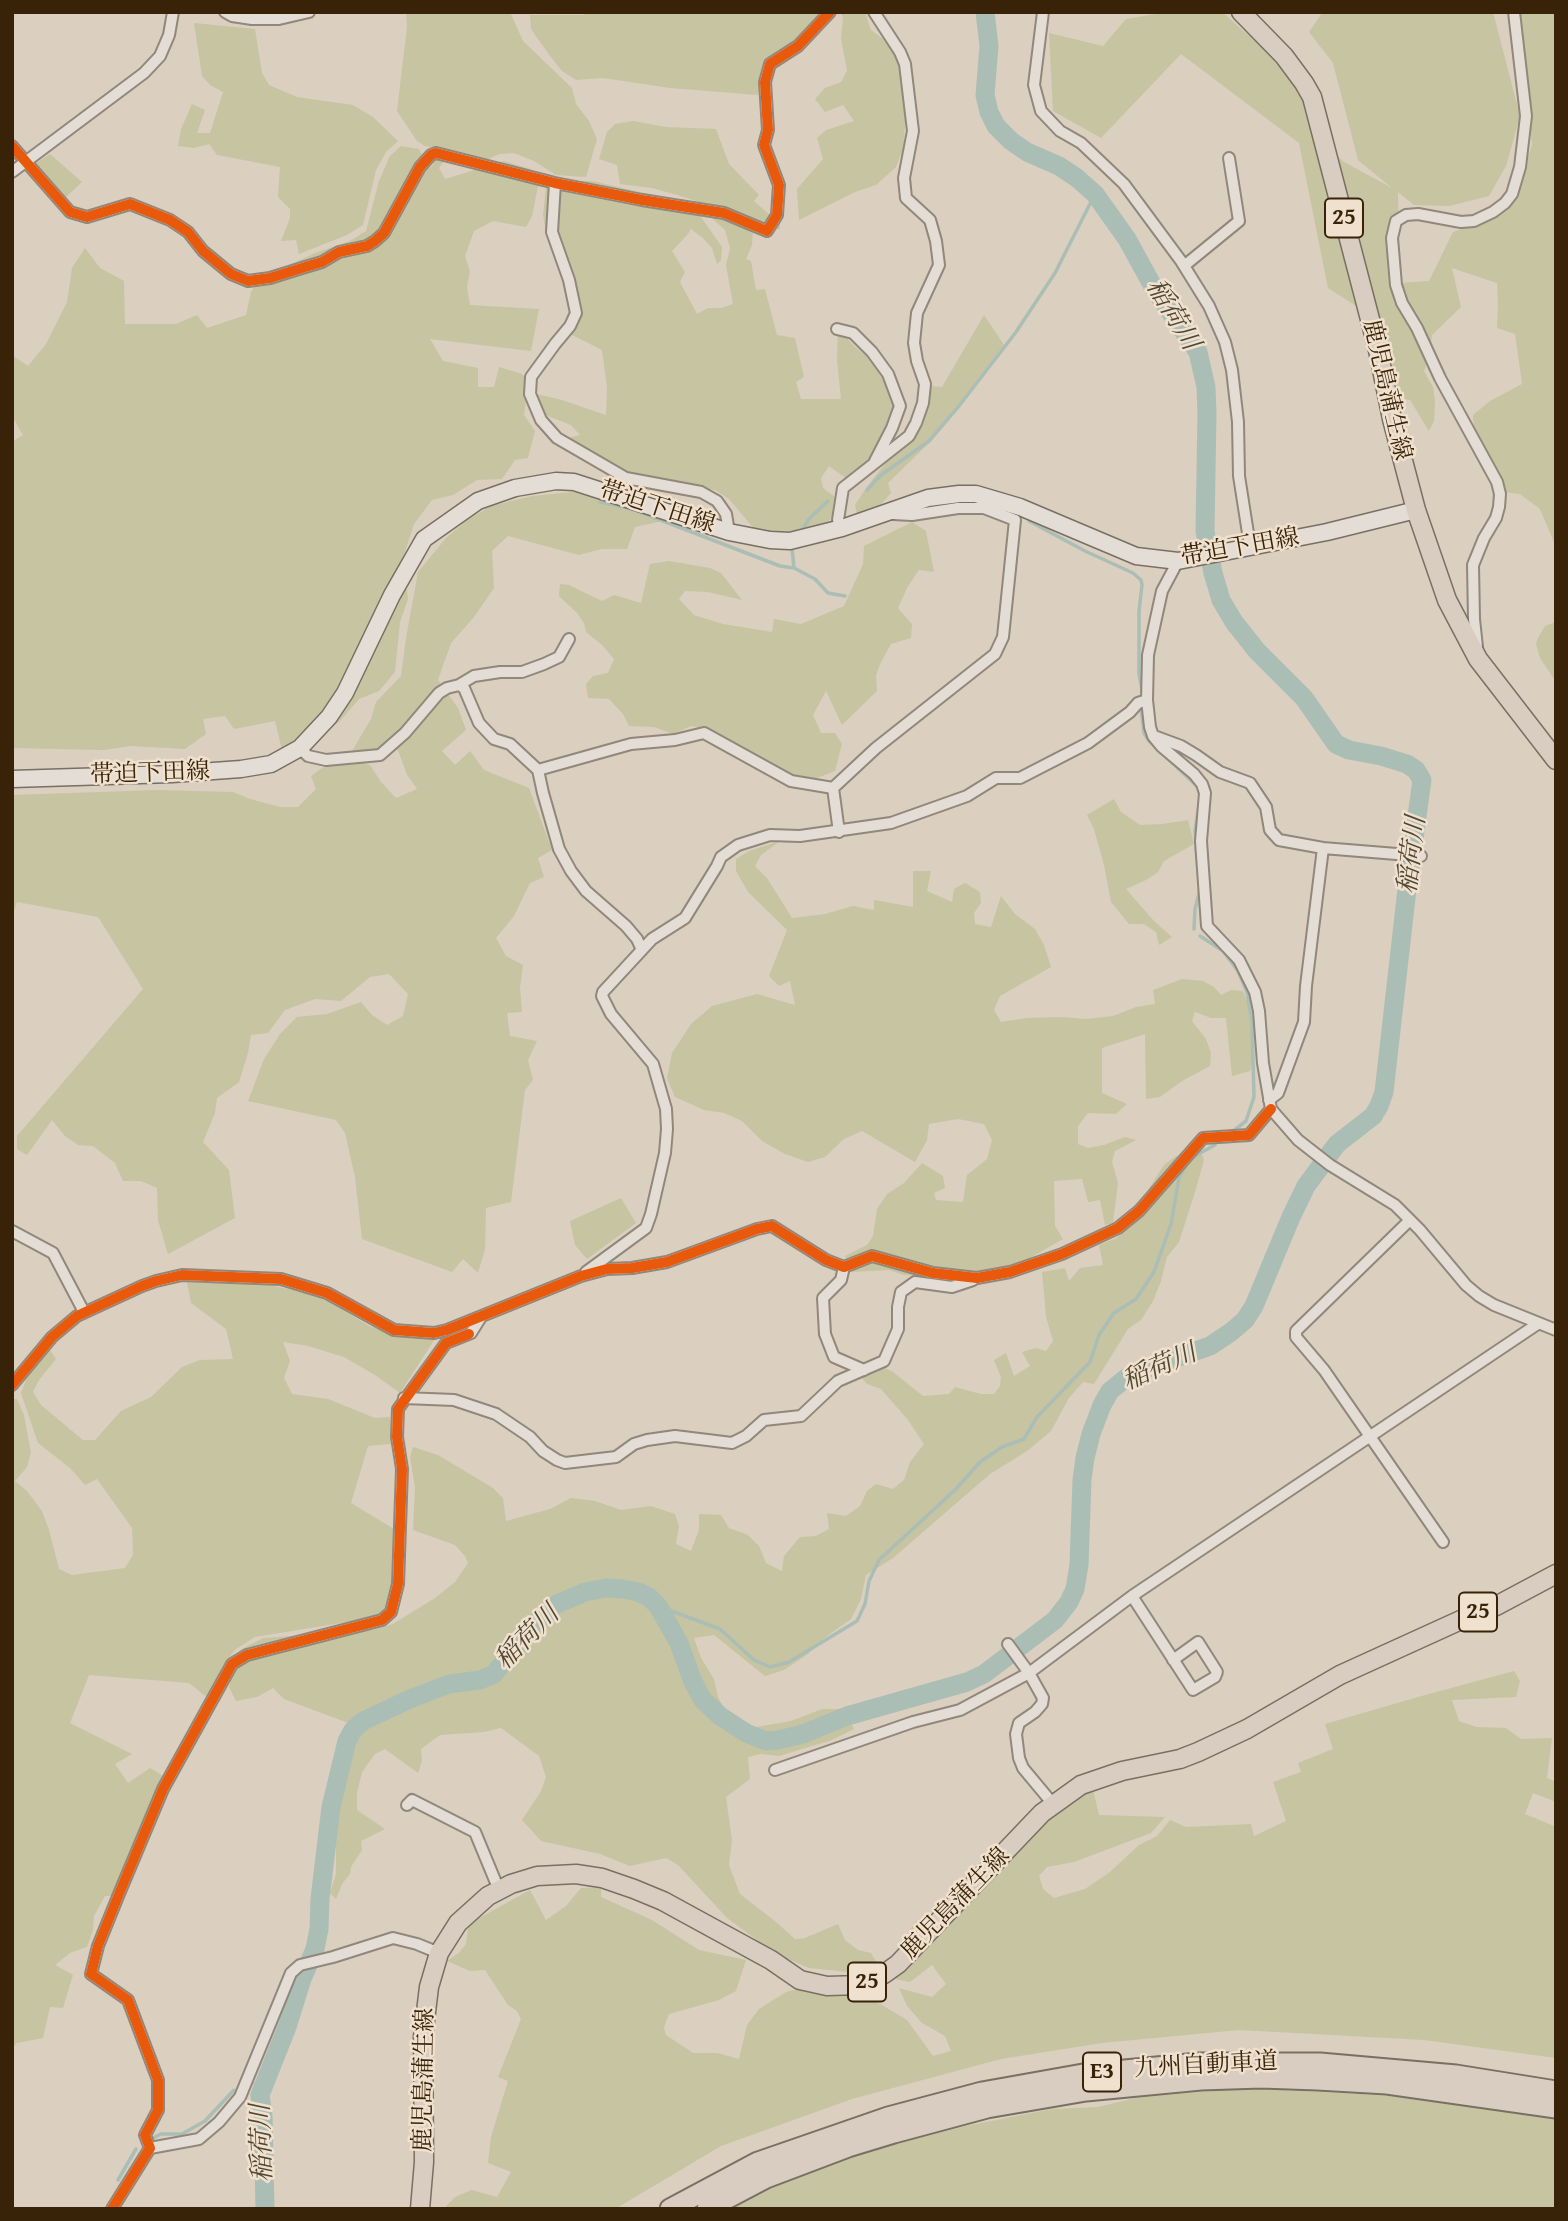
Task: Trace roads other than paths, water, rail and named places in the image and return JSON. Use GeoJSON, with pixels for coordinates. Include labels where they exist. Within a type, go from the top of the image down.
{"type":"FeatureCollection","features":[{"type":"Feature","properties":{"kind":"highway","name":"九州自動車道"},"geometry":{"type":"LineString","coordinates":[[670,2209],[758,2162],[888,2117],[982,2092],[1083,2074],[1198,2063],[1320,2063],[1416,2071],[1556,2091]]}},
{"type":"Feature","properties":{"kind":"highway","name":"九州自動車道"},"geometry":{"type":"LineString","coordinates":[[707,2209],[766,2178],[848,2147],[987,2108],[1086,2091],[1201,2080],[1317,2080],[1387,2084],[1556,2108]]}},
{"type":"Feature","properties":{"kind":"main road","name":"鹿児島蒲生線"},"geometry":{"type":"LineString","coordinates":[[1241,12],[1284,56],[1312,97],[1378,350],[1392,419],[1416,510],[1447,600],[1478,659],[1556,760]]}},
{"type":"Feature","properties":{"kind":"main road","name":"帯迫下田線"},"geometry":{"type":"LineString","coordinates":[[12,779],[241,769],[271,764],[300,748],[329,717],[345,693],[392,595],[424,539],[478,501],[515,488],[556,481],[574,482],[729,532],[790,541],[842,528],[929,498],[976,494],[1020,507],[1129,554],[1153,560],[1178,561],[1327,532],[1416,510]]}},
{"type":"Feature","properties":{"kind":"main road","name":"鹿児島蒲生線"},"geometry":{"type":"LineString","coordinates":[[420,2209],[424,2162],[423,2036],[426,2002],[439,1953],[458,1923],[472,1909],[499,1890],[537,1876],[576,1874],[602,1878],[663,1901],[800,1980],[812,1984],[850,1987],[861,1985],[898,1964],[1053,1804],[1081,1785],[1100,1777],[1180,1759],[1198,1752],[1247,1729],[1340,1675],[1450,1624],[1496,1606],[1555,1576]]}},
{"type":"Feature","properties":{"kind":"street"},"geometry":{"type":"LineString","coordinates":[[12,172],[144,73],[160,56],[169,35],[173,12]]}},
{"type":"Feature","properties":{"kind":"street"},"geometry":{"type":"LineString","coordinates":[[225,12],[232,16],[252,19],[279,19],[309,12]]}},
{"type":"Feature","properties":{"kind":"street"},"geometry":{"type":"LineString","coordinates":[[12,146],[70,212],[87,217],[130,204],[170,220],[188,232],[203,251],[231,274],[248,281],[270,278],[322,262],[339,252],[375,242],[384,233],[420,167],[436,153],[555,183],[724,213],[767,231],[778,215],[779,185],[764,145],[768,130],[765,82],[770,64],[798,46],[830,12]]}},
{"type":"Feature","properties":{"kind":"street"},"geometry":{"type":"LineString","coordinates":[[842,528],[838,520],[843,488],[909,436],[916,423],[923,404],[925,384],[914,343],[917,313],[939,265],[930,220],[905,198],[904,178],[913,131],[905,64],[874,12]]}},
{"type":"Feature","properties":{"kind":"street"},"geometry":{"type":"LineString","coordinates":[[1043,12],[1034,85],[1041,111],[1060,131],[1082,143],[1124,184],[1209,306],[1224,342],[1232,370],[1238,422],[1239,476],[1250,546]]}},
{"type":"Feature","properties":{"kind":"street"},"geometry":{"type":"LineString","coordinates":[[1478,659],[1473,565],[1483,538],[1496,518],[1500,494],[1497,482],[1402,303],[1396,285],[1392,238],[1396,221],[1406,215],[1418,214],[1461,222],[1474,221],[1493,212],[1512,194],[1520,167],[1526,116],[1514,12]]}},
{"type":"Feature","properties":{"kind":"street"},"geometry":{"type":"LineString","coordinates":[[1184,267],[1239,221],[1229,158]]}},
{"type":"Feature","properties":{"kind":"street"},"geometry":{"type":"LineString","coordinates":[[555,183],[552,232],[569,280],[576,313],[570,326],[531,377],[530,394],[541,420],[557,438],[626,478],[701,492],[717,501],[726,514],[729,532]]}},
{"type":"Feature","properties":{"kind":"street"},"geometry":{"type":"LineString","coordinates":[[837,329],[853,333],[872,352],[888,374],[900,406],[874,463]]}},
{"type":"Feature","properties":{"kind":"street"},"geometry":{"type":"LineString","coordinates":[[833,788],[876,748],[995,654],[1003,637],[1015,520],[984,508],[958,508],[912,515],[886,513]]}},
{"type":"Feature","properties":{"kind":"street"},"geometry":{"type":"LineString","coordinates":[[1178,561],[1162,591],[1148,655],[1147,700],[1153,736],[1202,784],[1205,802],[1201,841],[1207,926],[1239,960],[1255,992],[1270,1104],[1282,1124],[1305,1145],[1330,1165],[1395,1205],[1479,1296],[1494,1305],[1556,1330]]}},
{"type":"Feature","properties":{"kind":"street"},"geometry":{"type":"LineString","coordinates":[[300,748],[308,756],[326,760],[380,755],[405,733],[439,693],[447,688],[459,685],[474,676],[522,672],[544,664],[559,657],[569,639]]}},
{"type":"Feature","properties":{"kind":"street"},"geometry":{"type":"LineString","coordinates":[[459,685],[464,688],[479,723],[494,739],[510,744],[538,770],[559,849],[571,871],[586,891],[626,926],[642,950]]}},
{"type":"Feature","properties":{"kind":"street"},"geometry":{"type":"LineString","coordinates":[[581,1276],[646,1228],[652,1214],[665,1153],[667,1115],[653,1064],[611,1014],[602,996],[603,992],[652,939],[685,918],[721,857],[738,845],[770,835],[800,836],[891,823],[967,796],[996,778],[1020,778],[1088,743],[1138,703],[1147,700]]}},
{"type":"Feature","properties":{"kind":"street"},"geometry":{"type":"LineString","coordinates":[[538,770],[631,744],[674,740],[704,733],[791,781],[833,788]]}},
{"type":"Feature","properties":{"kind":"street"},"geometry":{"type":"LineString","coordinates":[[1153,736],[1188,750],[1220,772],[1250,783],[1266,807],[1270,830],[1279,840],[1323,848],[1420,856]]}},
{"type":"Feature","properties":{"kind":"street"},"geometry":{"type":"LineString","coordinates":[[833,788],[839,832]]}},
{"type":"Feature","properties":{"kind":"street"},"geometry":{"type":"LineString","coordinates":[[404,1398],[454,1400],[496,1414],[530,1437],[552,1458],[572,1464],[616,1457],[634,1444],[675,1436],[732,1443],[746,1436],[764,1420],[801,1416],[838,1381],[884,1361],[898,1329],[901,1292],[915,1282],[951,1287],[1010,1272],[1062,1254],[1118,1228],[1139,1211],[1203,1138],[1249,1135],[1278,1093],[1304,1022],[1323,848]]}},
{"type":"Feature","properties":{"kind":"street"},"geometry":{"type":"LineString","coordinates":[[1410,1220],[1296,1331],[1296,1337],[1319,1363],[1443,1542]]}},
{"type":"Feature","properties":{"kind":"street"},"geometry":{"type":"LineString","coordinates":[[12,1385],[52,1336],[84,1312],[156,1280],[183,1275],[281,1279],[327,1293],[394,1331],[434,1333],[581,1276],[607,1269],[667,1262],[772,1226],[826,1260],[844,1267],[872,1256],[933,1273],[979,1278]]}},
{"type":"Feature","properties":{"kind":"street"},"geometry":{"type":"LineString","coordinates":[[12,1231],[53,1253],[84,1312]]}},
{"type":"Feature","properties":{"kind":"street"},"geometry":{"type":"LineString","coordinates":[[844,1267],[841,1280],[823,1298],[825,1334],[834,1357],[864,1370]]}},
{"type":"Feature","properties":{"kind":"street"},"geometry":{"type":"LineString","coordinates":[[112,2209],[149,2148],[145,2134],[158,2110],[158,2080],[128,2000],[91,1974],[98,1945],[163,1789],[232,1664],[247,1655],[382,1620],[391,1612],[398,1584],[401,1482],[398,1409],[446,1343],[471,1334],[481,1317]]}},
{"type":"Feature","properties":{"kind":"street"},"geometry":{"type":"LineString","coordinates":[[775,1770],[913,1722],[960,1710],[1029,1673],[1132,1596],[1539,1323]]}},
{"type":"Feature","properties":{"kind":"street"},"geometry":{"type":"LineString","coordinates":[[1132,1596],[1173,1660],[1193,1690],[1215,1677],[1217,1672],[1198,1642],[1173,1660]]}},
{"type":"Feature","properties":{"kind":"street"},"geometry":{"type":"LineString","coordinates":[[1008,1644],[1043,1698],[1042,1704],[1035,1712],[1019,1723],[1016,1734],[1019,1758],[1023,1768],[1053,1804]]}},
{"type":"Feature","properties":{"kind":"street"},"geometry":{"type":"LineString","coordinates":[[407,1805],[412,1800],[475,1832],[499,1890]]}},
{"type":"Feature","properties":{"kind":"street"},"geometry":{"type":"LineString","coordinates":[[149,2148],[199,2139],[219,2122],[240,2097],[292,1973],[300,1965],[393,1938],[439,1953]]}},
{"type":"Feature","properties":{"kind":"waterway","name":"稲荷川"},"geometry":{"type":"LineString","coordinates":[[265,2209],[260,2095],[315,1949],[331,1807],[347,1741],[353,1730],[363,1721],[410,1699],[449,1684],[480,1680],[494,1674],[541,1617],[557,1604],[585,1592],[606,1588],[638,1592],[649,1597],[658,1606],[679,1643],[693,1682],[703,1700],[720,1716],[746,1733],[766,1741],[803,1734],[847,1716],[967,1682],[984,1674],[1055,1620],[1075,1589],[1079,1565],[1085,1458],[1091,1434],[1110,1391],[1142,1370],[1210,1346],[1245,1320],[1254,1306],[1306,1186],[1337,1144],[1373,1116],[1384,1092],[1422,780],[1416,770],[1407,764],[1349,750],[1336,744],[1304,698],[1257,651],[1221,600],[1205,531],[1206,387],[1198,352],[1155,290],[1127,239],[1095,194],[1059,166],[1027,152],[996,126],[985,95],[989,46],[985,12]]}},
{"type":"Feature","properties":{"kind":"waterway"},"geometry":{"type":"LineString","coordinates":[[867,490],[881,475],[929,441],[959,406],[1016,332],[1055,273],[1095,194]]}},
{"type":"Feature","properties":{"kind":"waterway"},"geometry":{"type":"LineString","coordinates":[[803,529],[809,519],[828,501]]}},
{"type":"Feature","properties":{"kind":"waterway"},"geometry":{"type":"LineString","coordinates":[[600,502],[632,509],[780,566],[794,568]]}},
{"type":"Feature","properties":{"kind":"waterway"},"geometry":{"type":"LineString","coordinates":[[1029,521],[1133,573],[1141,580],[1139,674],[1142,690]]}},
{"type":"Feature","properties":{"kind":"waterway"},"geometry":{"type":"LineString","coordinates":[[792,548],[794,568],[815,579],[828,593],[845,596]]}},
{"type":"Feature","properties":{"kind":"waterway"},"geometry":{"type":"LineString","coordinates":[[1141,709],[1144,733],[1149,741],[1199,788],[1195,831],[1197,861]]}},
{"type":"Feature","properties":{"kind":"waterway"},"geometry":{"type":"LineString","coordinates":[[1194,929],[1200,890]]}},
{"type":"Feature","properties":{"kind":"waterway"},"geometry":{"type":"LineString","coordinates":[[1200,936],[1223,951],[1238,971],[1247,992],[1252,1023],[1254,1097],[1246,1121],[1232,1132]]}},
{"type":"Feature","properties":{"kind":"waterway"},"geometry":{"type":"LineString","coordinates":[[1191,1158],[1215,1145]]}},
{"type":"Feature","properties":{"kind":"waterway"},"geometry":{"type":"LineString","coordinates":[[658,1606],[720,1629],[754,1660],[770,1667],[789,1662],[857,1621],[865,1604],[869,1581],[879,1560],[956,1489],[980,1462],[1002,1447],[1024,1439],[1037,1417],[1090,1362],[1099,1335],[1114,1313],[1136,1299],[1154,1272],[1171,1224],[1179,1178],[1187,1164]]}},
{"type":"Feature","properties":{"kind":"waterway"},"geometry":{"type":"LineString","coordinates":[[255,2084],[265,2081]]}},
{"type":"Feature","properties":{"kind":"waterway"},"geometry":{"type":"LineString","coordinates":[[153,2138],[161,2134],[182,2134],[205,2121],[234,2090]]}},
{"type":"Feature","properties":{"kind":"waterway"},"geometry":{"type":"LineString","coordinates":[[118,2180],[136,2149]]}}]}
